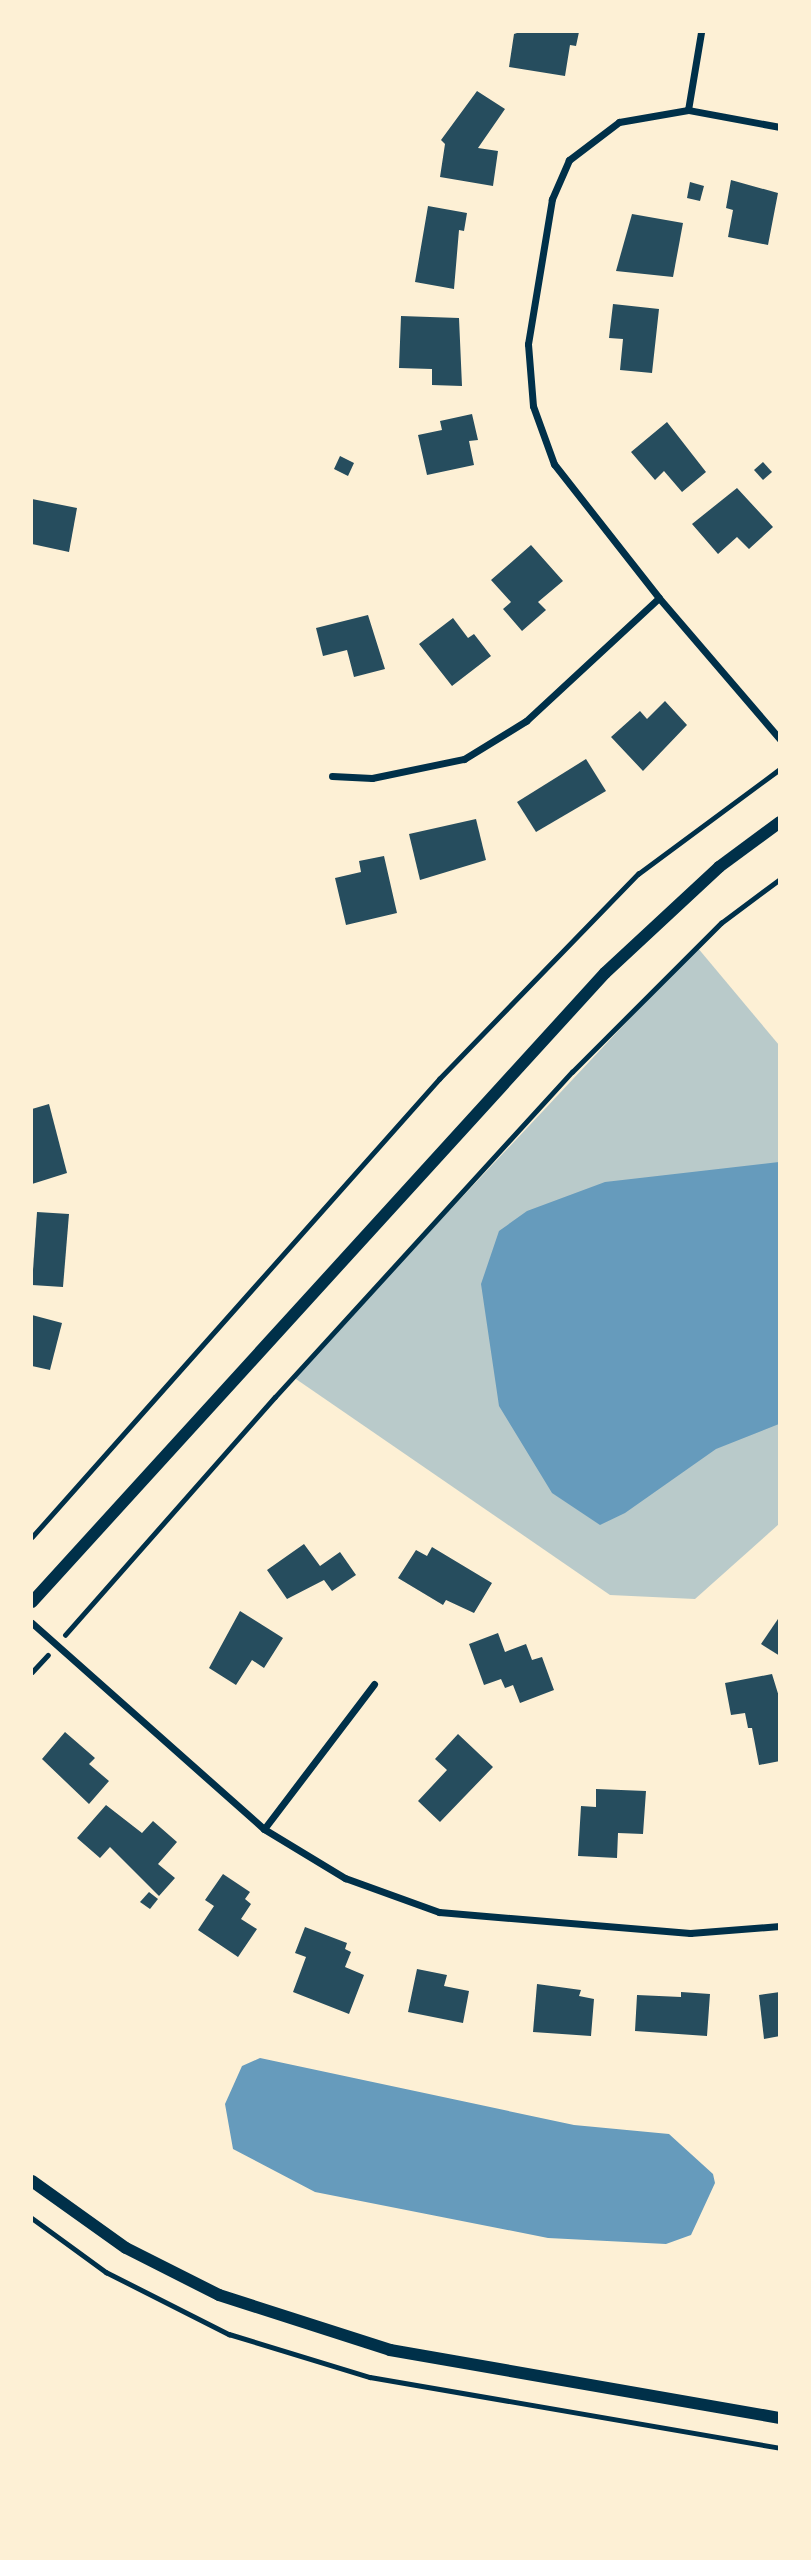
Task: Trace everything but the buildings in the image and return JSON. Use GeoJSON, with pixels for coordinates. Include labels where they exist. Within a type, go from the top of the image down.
{"type":"FeatureCollection","features":[{"type":"Feature","properties":{"kind":"street"},"geometry":{"type":"LineString","coordinates":[[688,110],[701,32]]}},
{"type":"Feature","properties":{"kind":"street"},"geometry":{"type":"LineString","coordinates":[[779,127],[688,110],[619,122],[569,160],[552,199],[528,344],[533,406],[554,464],[659,598],[779,739]]}},
{"type":"Feature","properties":{"kind":"street"},"geometry":{"type":"LineString","coordinates":[[332,776],[372,778],[464,759],[526,721],[659,598]]}},
{"type":"Feature","properties":{"kind":"street"},"geometry":{"type":"LineString","coordinates":[[32,1602],[605,973],[719,867],[779,822]]}},
{"type":"Feature","properties":{"kind":"street"},"geometry":{"type":"LineString","coordinates":[[32,1623],[264,1829],[345,1878],[439,1912],[690,1933],[779,1926]]}},
{"type":"Feature","properties":{"kind":"street"},"geometry":{"type":"LineString","coordinates":[[264,1829],[374,1684]]}},
{"type":"Feature","properties":{"kind":"street"},"geometry":{"type":"LineString","coordinates":[[32,2181],[126,2248],[219,2295],[390,2350],[779,2418]]}},
{"type":"Feature","properties":{"kind":"path"},"geometry":{"type":"LineString","coordinates":[[32,1537],[439,1079],[638,874],[779,769]]}},
{"type":"Feature","properties":{"kind":"path"},"geometry":{"type":"LineString","coordinates":[[32,1672],[275,1396],[572,1072],[721,923],[779,879]]}},
{"type":"Feature","properties":{"kind":"shaded area"},"geometry":{"type":"Polygon","coordinates":[[[697,947],[779,1045],[779,1524],[695,1599],[610,1595],[293,1377],[697,947]]]}},
{"type":"Feature","properties":{"kind":"water"},"geometry":{"type":"Polygon","coordinates":[[[779,1162],[779,1424],[716,1449],[625,1513],[600,1525],[552,1493],[499,1406],[481,1284],[499,1231],[527,1211],[605,1182],[779,1162]]]}},
{"type":"Feature","properties":{"kind":"water"},"geometry":{"type":"Polygon","coordinates":[[[260,2058],[574,2125],[669,2134],[713,2174],[715,2183],[691,2235],[666,2244],[548,2238],[315,2192],[233,2149],[225,2104],[242,2066],[260,2058]]]}}]}
